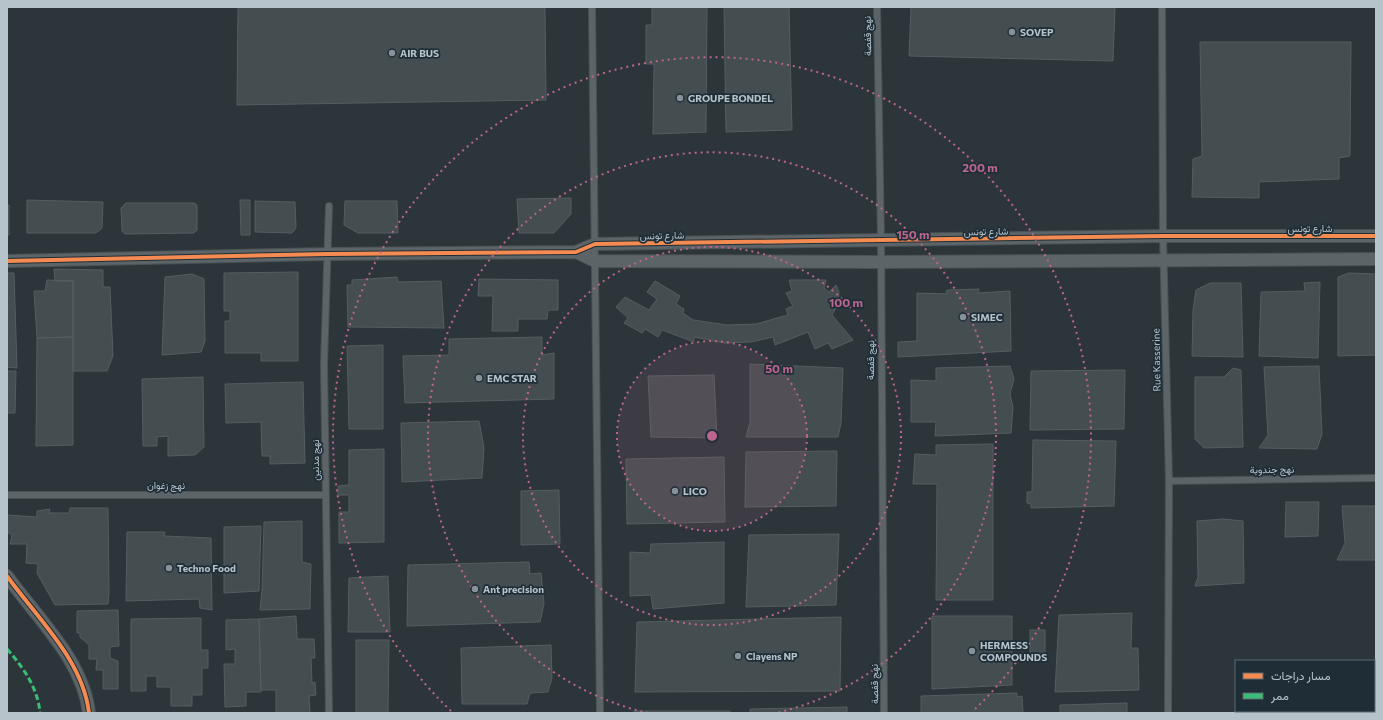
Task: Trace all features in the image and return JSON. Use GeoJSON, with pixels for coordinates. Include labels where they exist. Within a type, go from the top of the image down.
{"type":"FeatureCollection","features":[{"type":"Feature","properties":{"kind":"street","name":"شارع تونس"},"geometry":{"type":"LineString","coordinates":[[595,244],[1163,236],[1376,236]]}},
{"type":"Feature","properties":{"kind":"street"},"geometry":{"type":"LineString","coordinates":[[7,261],[328,254],[576,252],[595,244]]}},
{"type":"Feature","properties":{"kind":"street"},"geometry":{"type":"LineString","coordinates":[[576,252],[595,261],[880,262],[1165,259],[1376,259]]}},
{"type":"Feature","properties":{"kind":"street"},"geometry":{"type":"LineString","coordinates":[[7,576],[65,653],[81,682],[88,703],[89,713]]}},
{"type":"Feature","properties":{"kind":"lane"},"geometry":{"type":"LineString","coordinates":[[592,7],[600,713]]}},
{"type":"Feature","properties":{"kind":"lane","name":"نهج قفصة"},"geometry":{"type":"LineString","coordinates":[[877,7],[881,240],[884,713]]}},
{"type":"Feature","properties":{"kind":"lane","name":"Rue Kasserine"},"geometry":{"type":"LineString","coordinates":[[1162,7],[1163,236],[1165,259],[1169,481],[1168,713]]}},
{"type":"Feature","properties":{"kind":"lane","name":"نهج مدنين"},"geometry":{"type":"LineString","coordinates":[[328,206],[328,254],[324,364],[325,495],[329,611],[329,713]]}},
{"type":"Feature","properties":{"kind":"lane","name":"نهج جندوبة"},"geometry":{"type":"LineString","coordinates":[[1169,481],[1376,478]]}},
{"type":"Feature","properties":{"kind":"lane","name":"نهج زغوان"},"geometry":{"type":"LineString","coordinates":[[7,496],[325,495]]}},
{"type":"Feature","properties":{"kind":"building","name":"AIR BUS"},"geometry":{"type":"Polygon","coordinates":[[[238,7],[545,7],[546,100],[237,105],[238,7]]]}},
{"type":"Feature","properties":{"kind":"building","name":"GROUPE BONDEL"},"geometry":{"type":"Polygon","coordinates":[[[652,7],[707,7],[706,132],[653,134],[654,64],[646,64],[646,25],[652,25],[652,7]]]}},
{"type":"Feature","properties":{"kind":"building"},"geometry":{"type":"Polygon","coordinates":[[[724,7],[789,7],[792,130],[726,132],[724,7]]]}},
{"type":"Feature","properties":{"kind":"building","name":"SOVEP"},"geometry":{"type":"Polygon","coordinates":[[[911,7],[1115,7],[1113,61],[909,56],[911,7]]]}},
{"type":"Feature","properties":{"kind":"building"},"geometry":{"type":"Polygon","coordinates":[[[1200,42],[1351,42],[1350,156],[1339,158],[1339,179],[1259,182],[1259,198],[1192,197],[1193,159],[1202,156],[1200,42]]]}},
{"type":"Feature","properties":{"kind":"building"},"geometry":{"type":"Polygon","coordinates":[[[571,198],[571,214],[554,233],[519,233],[517,199],[571,198]]]}},
{"type":"Feature","properties":{"kind":"building"},"geometry":{"type":"Polygon","coordinates":[[[27,200],[103,202],[102,228],[96,233],[27,233],[27,200]]]}},
{"type":"Feature","properties":{"kind":"building"},"geometry":{"type":"Polygon","coordinates":[[[240,200],[250,200],[250,235],[241,235],[240,200]]]}},
{"type":"Feature","properties":{"kind":"building"},"geometry":{"type":"Polygon","coordinates":[[[255,201],[295,202],[296,228],[292,233],[255,232],[255,201]]]}},
{"type":"Feature","properties":{"kind":"building"},"geometry":{"type":"Polygon","coordinates":[[[345,201],[397,201],[398,233],[358,233],[344,225],[345,201]]]}},
{"type":"Feature","properties":{"kind":"building"},"geometry":{"type":"Polygon","coordinates":[[[126,203],[194,203],[197,205],[197,230],[194,233],[125,234],[122,231],[121,208],[126,203]]]}},
{"type":"Feature","properties":{"kind":"building"},"geometry":{"type":"Polygon","coordinates":[[[7,205],[9,205],[9,235],[7,235],[7,205]]]}},
{"type":"Feature","properties":{"kind":"building"},"geometry":{"type":"Polygon","coordinates":[[[54,269],[103,270],[103,287],[110,287],[113,356],[107,371],[73,371],[73,281],[55,281],[54,269]]]}},
{"type":"Feature","properties":{"kind":"building"},"geometry":{"type":"Polygon","coordinates":[[[298,272],[298,361],[261,361],[261,353],[225,353],[225,321],[230,321],[230,311],[224,311],[224,273],[298,272]]]}},
{"type":"Feature","properties":{"kind":"building"},"geometry":{"type":"Polygon","coordinates":[[[7,273],[14,273],[17,368],[7,367],[7,273]]]}},
{"type":"Feature","properties":{"kind":"building"},"geometry":{"type":"Polygon","coordinates":[[[1349,273],[1376,274],[1376,355],[1338,356],[1338,277],[1349,273]]]}},
{"type":"Feature","properties":{"kind":"building"},"geometry":{"type":"Polygon","coordinates":[[[192,274],[204,279],[205,341],[201,352],[162,355],[165,277],[192,274]]]}},
{"type":"Feature","properties":{"kind":"building"},"geometry":{"type":"Polygon","coordinates":[[[397,277],[398,282],[441,281],[444,328],[348,327],[347,285],[352,285],[352,280],[397,277]]]}},
{"type":"Feature","properties":{"kind":"building"},"geometry":{"type":"Polygon","coordinates":[[[479,279],[558,280],[558,310],[548,310],[547,319],[518,319],[518,331],[492,331],[493,296],[478,296],[479,279]]]}},
{"type":"Feature","properties":{"kind":"building"},"geometry":{"type":"Polygon","coordinates":[[[47,280],[73,281],[73,337],[37,338],[34,291],[45,291],[47,280]]]}},
{"type":"Feature","properties":{"kind":"building"},"geometry":{"type":"Polygon","coordinates":[[[789,280],[826,280],[824,288],[829,292],[836,285],[839,292],[838,304],[832,315],[853,340],[832,349],[828,343],[815,349],[808,332],[775,345],[773,337],[751,342],[725,343],[694,337],[694,342],[662,330],[658,337],[645,329],[642,333],[624,323],[628,318],[616,307],[625,297],[649,310],[657,299],[647,292],[655,281],[680,296],[676,304],[684,309],[683,313],[693,320],[727,325],[756,324],[788,315],[786,309],[793,306],[786,293],[792,291],[789,280]]]}},
{"type":"Feature","properties":{"kind":"building"},"geometry":{"type":"Polygon","coordinates":[[[1320,282],[1318,358],[1259,356],[1261,292],[1305,291],[1304,283],[1320,282]]]}},
{"type":"Feature","properties":{"kind":"building"},"geometry":{"type":"Polygon","coordinates":[[[1210,283],[1241,283],[1243,357],[1192,356],[1193,310],[1196,290],[1210,283]]]}},
{"type":"Feature","properties":{"kind":"building","name":"SIMEC"},"geometry":{"type":"Polygon","coordinates":[[[979,289],[978,293],[1010,291],[1011,351],[898,357],[898,342],[917,341],[917,293],[946,294],[947,290],[979,289]]]}},
{"type":"Feature","properties":{"kind":"building"},"geometry":{"type":"Polygon","coordinates":[[[73,337],[73,445],[36,446],[37,338],[73,337]]]}},
{"type":"Feature","properties":{"kind":"building","name":"EMC STAR"},"geometry":{"type":"Polygon","coordinates":[[[542,337],[542,355],[554,353],[554,399],[405,403],[403,356],[449,355],[449,339],[542,337]]]}},
{"type":"Feature","properties":{"kind":"building"},"geometry":{"type":"Polygon","coordinates":[[[383,345],[383,429],[349,429],[347,346],[383,345]]]}},
{"type":"Feature","properties":{"kind":"building"},"geometry":{"type":"Polygon","coordinates":[[[750,364],[843,368],[841,423],[838,437],[746,437],[750,422],[750,364]]]}},
{"type":"Feature","properties":{"kind":"building"},"geometry":{"type":"Polygon","coordinates":[[[1010,366],[1014,379],[1010,394],[1013,407],[1011,433],[935,436],[936,422],[911,422],[911,380],[936,381],[936,368],[1010,366]]]}},
{"type":"Feature","properties":{"kind":"building"},"geometry":{"type":"Polygon","coordinates":[[[1319,366],[1322,434],[1317,449],[1259,448],[1268,435],[1264,367],[1319,366]]]}},
{"type":"Feature","properties":{"kind":"building"},"geometry":{"type":"Polygon","coordinates":[[[1233,368],[1241,370],[1243,447],[1204,448],[1195,439],[1195,377],[1224,377],[1233,368]]]}},
{"type":"Feature","properties":{"kind":"building"},"geometry":{"type":"Polygon","coordinates":[[[1125,370],[1124,429],[1030,430],[1031,371],[1125,370]]]}},
{"type":"Feature","properties":{"kind":"building"},"geometry":{"type":"Polygon","coordinates":[[[7,371],[16,371],[15,413],[7,413],[7,371]]]}},
{"type":"Feature","properties":{"kind":"building"},"geometry":{"type":"Polygon","coordinates":[[[714,375],[717,438],[651,437],[648,376],[714,375]]]}},
{"type":"Feature","properties":{"kind":"building"},"geometry":{"type":"Polygon","coordinates":[[[203,377],[204,447],[195,455],[168,456],[168,436],[157,437],[157,446],[143,446],[142,379],[203,377]]]}},
{"type":"Feature","properties":{"kind":"building"},"geometry":{"type":"Polygon","coordinates":[[[303,382],[305,463],[270,464],[270,456],[262,456],[261,422],[226,423],[225,384],[303,382]]]}},
{"type":"Feature","properties":{"kind":"building"},"geometry":{"type":"Polygon","coordinates":[[[479,421],[484,448],[482,478],[402,482],[401,423],[479,421]]]}},
{"type":"Feature","properties":{"kind":"building"},"geometry":{"type":"Polygon","coordinates":[[[1033,440],[1116,441],[1114,506],[1031,508],[1031,504],[1027,503],[1027,492],[1032,492],[1033,440]]]}},
{"type":"Feature","properties":{"kind":"building"},"geometry":{"type":"Polygon","coordinates":[[[993,444],[993,600],[936,600],[937,484],[913,484],[915,454],[936,455],[936,445],[993,444]]]}},
{"type":"Feature","properties":{"kind":"building"},"geometry":{"type":"Polygon","coordinates":[[[384,449],[384,542],[339,543],[339,512],[349,512],[349,495],[338,495],[338,486],[349,485],[349,450],[384,449]]]}},
{"type":"Feature","properties":{"kind":"building"},"geometry":{"type":"Polygon","coordinates":[[[837,451],[836,506],[745,507],[746,452],[837,451]]]}},
{"type":"Feature","properties":{"kind":"building","name":"LICO"},"geometry":{"type":"Polygon","coordinates":[[[724,457],[725,522],[627,524],[626,459],[724,457]]]}},
{"type":"Feature","properties":{"kind":"building"},"geometry":{"type":"Polygon","coordinates":[[[559,490],[560,544],[521,545],[521,491],[559,490]]]}},
{"type":"Feature","properties":{"kind":"building"},"geometry":{"type":"Polygon","coordinates":[[[1286,502],[1319,502],[1318,536],[1285,537],[1286,502]]]}},
{"type":"Feature","properties":{"kind":"building"},"geometry":{"type":"Polygon","coordinates":[[[1342,506],[1376,506],[1376,560],[1337,560],[1345,543],[1342,506]]]}},
{"type":"Feature","properties":{"kind":"building"},"geometry":{"type":"Polygon","coordinates":[[[70,508],[108,508],[108,604],[55,605],[37,573],[38,564],[26,563],[27,544],[10,544],[12,535],[7,532],[7,515],[37,517],[37,511],[50,509],[49,513],[69,513],[70,508]]]}},
{"type":"Feature","properties":{"kind":"building"},"geometry":{"type":"Polygon","coordinates":[[[1223,519],[1243,521],[1244,583],[1195,586],[1198,577],[1197,521],[1223,519]]]}},
{"type":"Feature","properties":{"kind":"building"},"geometry":{"type":"Polygon","coordinates":[[[302,521],[302,562],[311,564],[310,609],[260,610],[264,522],[302,521]]]}},
{"type":"Feature","properties":{"kind":"building"},"geometry":{"type":"Polygon","coordinates":[[[261,526],[259,591],[224,593],[224,527],[261,526]]]}},
{"type":"Feature","properties":{"kind":"building","name":"Techno Food"},"geometry":{"type":"Polygon","coordinates":[[[127,532],[165,532],[164,536],[211,538],[212,610],[200,608],[199,599],[126,601],[127,532]]]}},
{"type":"Feature","properties":{"kind":"building"},"geometry":{"type":"Polygon","coordinates":[[[839,534],[836,605],[746,607],[749,535],[839,534]]]}},
{"type":"Feature","properties":{"kind":"building"},"geometry":{"type":"Polygon","coordinates":[[[724,542],[724,603],[653,609],[651,595],[630,596],[630,552],[650,553],[651,544],[724,542]]]}},
{"type":"Feature","properties":{"kind":"building","name":"Ant precision"},"geometry":{"type":"Polygon","coordinates":[[[529,562],[530,574],[541,573],[544,604],[540,622],[407,626],[408,565],[529,562]]]}},
{"type":"Feature","properties":{"kind":"building"},"geometry":{"type":"Polygon","coordinates":[[[388,576],[390,632],[348,632],[349,578],[388,576]]]}},
{"type":"Feature","properties":{"kind":"building"},"geometry":{"type":"Polygon","coordinates":[[[118,610],[119,646],[110,647],[110,658],[118,661],[118,689],[103,689],[103,670],[96,670],[97,659],[89,659],[89,645],[80,637],[80,633],[77,633],[77,611],[118,610]]]}},
{"type":"Feature","properties":{"kind":"building"},"geometry":{"type":"Polygon","coordinates":[[[1132,613],[1131,648],[1138,648],[1139,690],[1055,692],[1059,615],[1132,613]]]}},
{"type":"Feature","properties":{"kind":"building"},"geometry":{"type":"Polygon","coordinates":[[[296,616],[297,639],[314,639],[315,658],[311,658],[312,683],[315,682],[316,695],[309,696],[310,713],[276,713],[276,690],[261,690],[259,619],[296,616]]]}},
{"type":"Feature","properties":{"kind":"building","name":"HERMESS COMPOUNDS"},"geometry":{"type":"Polygon","coordinates":[[[932,616],[1012,616],[1012,685],[932,689],[932,616]]]}},
{"type":"Feature","properties":{"kind":"building","name":"Clayens NP"},"geometry":{"type":"Polygon","coordinates":[[[841,617],[840,691],[635,692],[637,622],[841,617]]]}},
{"type":"Feature","properties":{"kind":"building"},"geometry":{"type":"Polygon","coordinates":[[[201,618],[201,650],[208,650],[208,668],[202,668],[202,695],[192,695],[192,706],[171,706],[171,687],[157,687],[157,676],[146,676],[146,691],[131,691],[131,619],[201,618]]]}},
{"type":"Feature","properties":{"kind":"building"},"geometry":{"type":"Polygon","coordinates":[[[259,619],[261,692],[246,692],[246,706],[225,707],[224,664],[235,664],[235,649],[226,650],[226,620],[259,619]]]}},
{"type":"Feature","properties":{"kind":"building"},"geometry":{"type":"Polygon","coordinates":[[[1030,630],[1045,630],[1045,660],[1030,660],[1030,630]]]}},
{"type":"Feature","properties":{"kind":"building"},"geometry":{"type":"Polygon","coordinates":[[[356,640],[389,640],[388,713],[356,713],[356,640]]]}},
{"type":"Feature","properties":{"kind":"building"},"geometry":{"type":"Polygon","coordinates":[[[551,645],[552,678],[548,692],[530,693],[527,704],[462,704],[461,648],[551,645]]]}},
{"type":"Feature","properties":{"kind":"building"},"geometry":{"type":"Polygon","coordinates":[[[1017,693],[1017,697],[1022,696],[1023,713],[921,713],[921,696],[1017,693]]]}},
{"type":"Feature","properties":{"kind":"building"},"geometry":{"type":"Polygon","coordinates":[[[1127,703],[1127,713],[1060,713],[1060,705],[1127,703]]]}},
{"type":"Feature","properties":{"kind":"building"},"geometry":{"type":"Polygon","coordinates":[[[847,707],[847,713],[750,713],[750,709],[847,707]]]}},
{"type":"Feature","properties":{"kind":"building"},"geometry":{"type":"Polygon","coordinates":[[[634,711],[730,711],[730,713],[634,713],[634,711]]]}},
{"type":"Feature","properties":{"kind":"building"},"geometry":{"type":"Polygon","coordinates":[[[1270,712],[1318,712],[1318,713],[1270,712]]]}},
{"type":"Feature","properties":{"kind":"marked path"},"geometry":{"type":"LineString","coordinates":[[7,649],[29,678],[39,704],[40,713]]}},
{"type":"Feature","properties":{"kind":"cycle path"},"geometry":{"type":"LineString","coordinates":[[7,261],[328,254],[576,252],[595,244],[1163,236],[1376,236]]}},
{"type":"Feature","properties":{"kind":"cycle path"},"geometry":{"type":"LineString","coordinates":[[7,576],[45,624],[68,657],[78,675],[85,694],[89,713]]}},
{"type":"Feature","properties":{"kind":"place","name":"SOVEP"},"geometry":{"type":"Point","coordinates":[1012,32]}},
{"type":"Feature","properties":{"kind":"place","name":"AIR BUS"},"geometry":{"type":"Point","coordinates":[392,53]}},
{"type":"Feature","properties":{"kind":"place","name":"GROUPE BONDEL"},"geometry":{"type":"Point","coordinates":[680,98]}},
{"type":"Feature","properties":{"kind":"place","name":"SIMEC"},"geometry":{"type":"Point","coordinates":[963,317]}},
{"type":"Feature","properties":{"kind":"place","name":"EMC STAR"},"geometry":{"type":"Point","coordinates":[479,378]}},
{"type":"Feature","properties":{"kind":"place","name":"LICO"},"geometry":{"type":"Point","coordinates":[675,491]}},
{"type":"Feature","properties":{"kind":"place","name":"Techno Food"},"geometry":{"type":"Point","coordinates":[169,568]}},
{"type":"Feature","properties":{"kind":"place","name":"Ant precision"},"geometry":{"type":"Point","coordinates":[475,589]}},
{"type":"Feature","properties":{"kind":"place","name":"HERMESS COMPOUNDS"},"geometry":{"type":"Point","coordinates":[972,651]}},
{"type":"Feature","properties":{"kind":"place","name":"Clayens NP"},"geometry":{"type":"Point","coordinates":[738,656]}}]}
